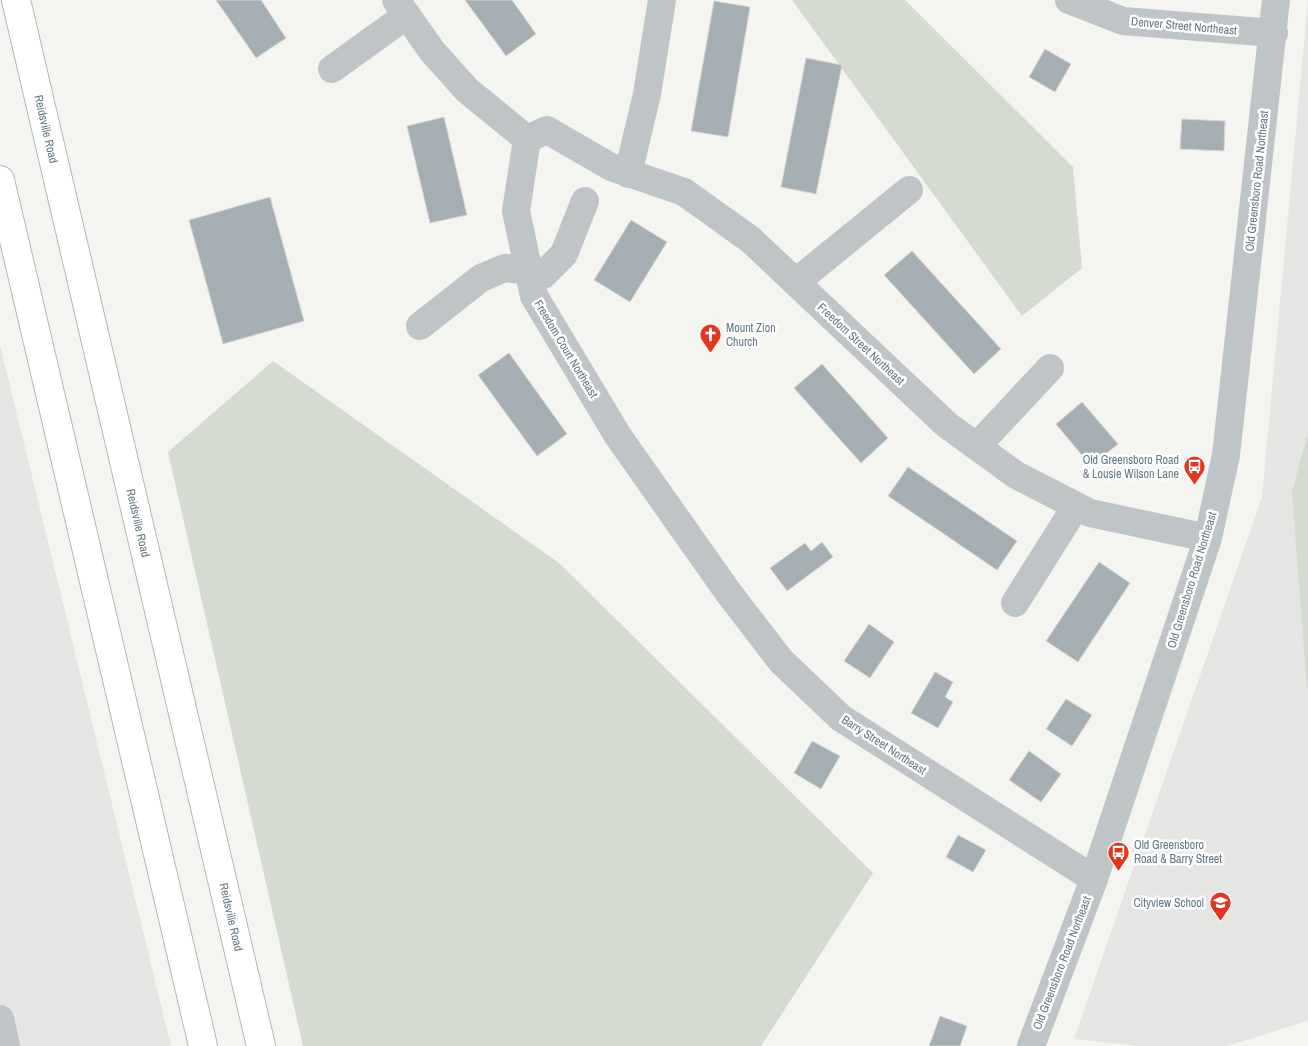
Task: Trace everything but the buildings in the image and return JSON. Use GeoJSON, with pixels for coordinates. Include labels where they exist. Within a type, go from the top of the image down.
{"type":"FeatureCollection","features":[{"type":"Feature","properties":{"kind":"highway","name":"Reidsville Road"},"geometry":{"type":"LineString","coordinates":[[16,0],[261,1046]]}},
{"type":"Feature","properties":{"kind":"highway"},"geometry":{"type":"LineString","coordinates":[[0,180],[203,1046]]}},
{"type":"Feature","properties":{"kind":"street"},"geometry":{"type":"LineString","coordinates":[[628,174],[648,94],[662,0]]}},
{"type":"Feature","properties":{"kind":"street","name":"Denver Street Northeast"},"geometry":{"type":"LineString","coordinates":[[1069,0],[1123,22],[1274,33]]}},
{"type":"Feature","properties":{"kind":"street","name":"Old Greensboro Road Northeast"},"geometry":{"type":"LineString","coordinates":[[1031,1046],[1094,879],[1208,538],[1226,455],[1274,33],[1276,0]]}},
{"type":"Feature","properties":{"kind":"street"},"geometry":{"type":"LineString","coordinates":[[332,69],[402,8],[432,51],[467,90],[527,139]]}},
{"type":"Feature","properties":{"kind":"street","name":"Freedom Street Northeast"},"geometry":{"type":"LineString","coordinates":[[527,139],[547,130],[611,167],[684,192],[751,240],[947,425],[1016,475],[1090,513],[1208,538]]}},
{"type":"Feature","properties":{"kind":"street","name":"Freedom Court Northeast"},"geometry":{"type":"LineString","coordinates":[[527,139],[516,211],[534,296],[618,436],[660,496]]}},
{"type":"Feature","properties":{"kind":"street"},"geometry":{"type":"LineString","coordinates":[[796,282],[909,190]]}},
{"type":"Feature","properties":{"kind":"street"},"geometry":{"type":"LineString","coordinates":[[420,326],[480,278],[504,268],[530,276],[543,275],[564,254],[585,201]]}},
{"type":"Feature","properties":{"kind":"street"},"geometry":{"type":"LineString","coordinates":[[976,446],[1050,368]]}},
{"type":"Feature","properties":{"kind":"street","name":"Barry Street Northeast"},"geometry":{"type":"LineString","coordinates":[[660,496],[728,592],[781,661],[841,718],[1094,879]]}},
{"type":"Feature","properties":{"kind":"street"},"geometry":{"type":"LineString","coordinates":[[1015,603],[1076,506]]}},
{"type":"Feature","properties":{"kind":"street"},"geometry":{"type":"LineString","coordinates":[[0,1019],[6,1046]]}},
{"type":"Feature","properties":{"kind":"shaded area"},"geometry":{"type":"Polygon","coordinates":[[[792,0],[905,0],[1073,167],[1082,268],[1022,316],[792,0]]]}},
{"type":"Feature","properties":{"kind":"shaded area"},"geometry":{"type":"Polygon","coordinates":[[[1308,0],[1308,1021],[1227,1046],[1139,1046],[1074,1039],[1262,497],[1308,0]]]}},
{"type":"Feature","properties":{"kind":"shaded area"},"geometry":{"type":"Polygon","coordinates":[[[0,345],[171,1046],[0,1046],[0,345]]]}},
{"type":"Feature","properties":{"kind":"shaded area"},"geometry":{"type":"Polygon","coordinates":[[[273,361],[559,563],[873,873],[761,1046],[303,1046],[168,452],[273,361]]]}},
{"type":"Feature","properties":{"kind":"shaded area"},"geometry":{"type":"Polygon","coordinates":[[[1308,432],[1308,689],[1292,492],[1308,432]]]}},
{"type":"Feature","properties":{"kind":"place","name":"Mount Zion Church"},"geometry":{"type":"Point","coordinates":[710,354]}},
{"type":"Feature","properties":{"kind":"place","name":"Old Greensboro Road & Lousie Wilson Lane"},"geometry":{"type":"Point","coordinates":[1195,486]}},
{"type":"Feature","properties":{"kind":"place","name":"Old Greensboro Road & Barry Street"},"geometry":{"type":"Point","coordinates":[1118,871]}},
{"type":"Feature","properties":{"kind":"place","name":"Cityview School"},"geometry":{"type":"Point","coordinates":[1220,922]}}]}
